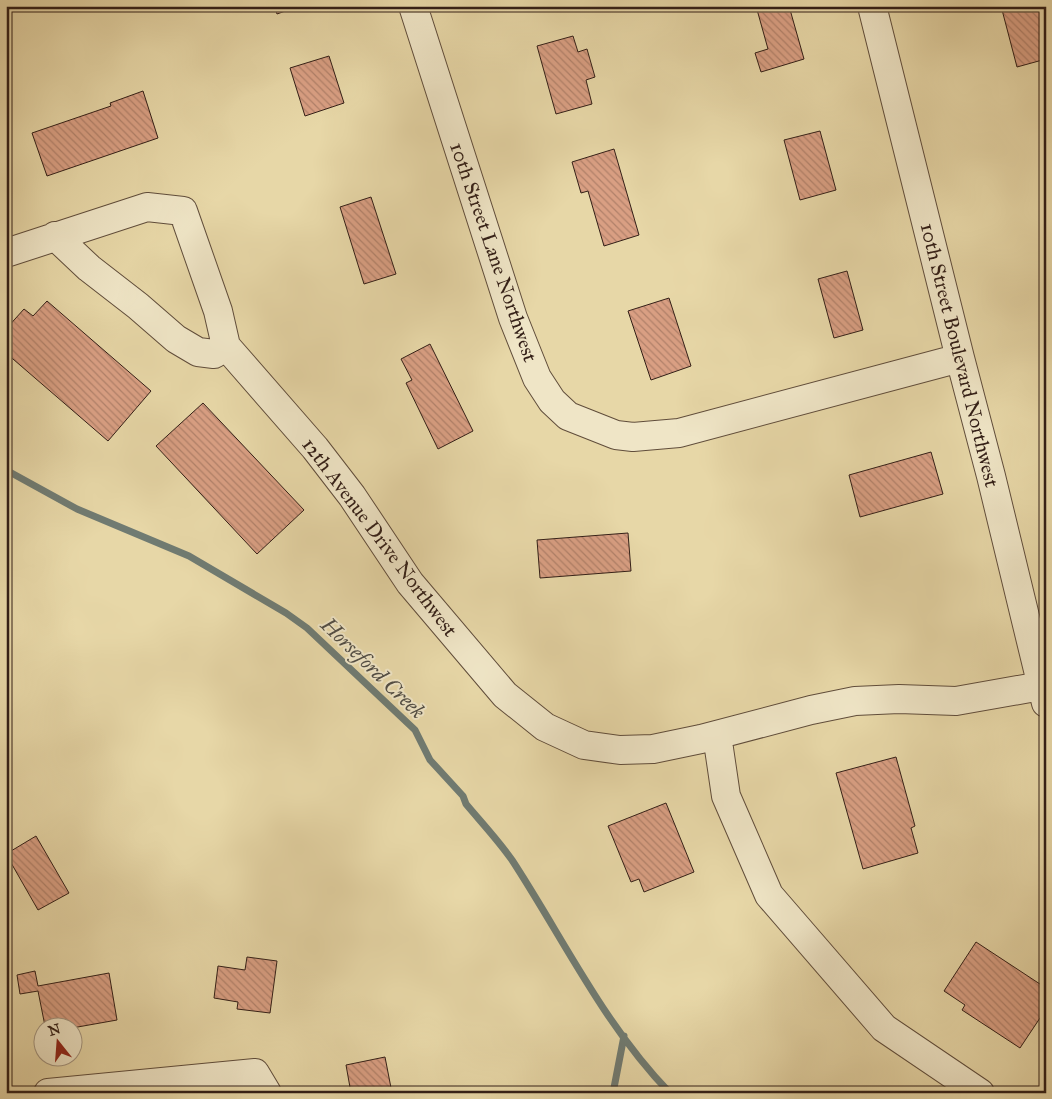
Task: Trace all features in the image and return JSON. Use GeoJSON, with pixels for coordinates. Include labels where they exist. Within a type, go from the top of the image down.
{"type":"FeatureCollection","features":[{"type":"Feature","properties":{"kind":"street","name":"10th Street Lane Northwest"},"geometry":{"type":"LineString","coordinates":[[413,6],[513,318],[537,378],[552,401],[568,416],[616,435],[633,437],[679,432],[960,358]]}},
{"type":"Feature","properties":{"kind":"street","name":"10th Street Boulevard Northwest"},"geometry":{"type":"LineString","coordinates":[[872,6],[991,476],[1043,695]]}},
{"type":"Feature","properties":{"kind":"street"},"geometry":{"type":"LineString","coordinates":[[6,253],[55,236],[147,207],[183,211],[218,311],[226,346],[214,354],[198,352],[176,339],[138,306],[89,268],[55,236]]}},
{"type":"Feature","properties":{"kind":"street","name":"12th Avenue Drive Northwest"},"geometry":{"type":"LineString","coordinates":[[226,346],[315,448],[352,496],[417,590],[505,695],[545,727],[584,745],[620,750],[653,749],[855,701],[899,699],[956,701],[1043,695]]}},
{"type":"Feature","properties":{"kind":"street"},"geometry":{"type":"LineString","coordinates":[[716,735],[726,796],[769,895],[884,1028],[980,1093]]}},
{"type":"Feature","properties":{"kind":"street"},"geometry":{"type":"LineString","coordinates":[[48,1093],[255,1073],[267,1093]]}},
{"type":"Feature","properties":{"kind":"building"},"geometry":{"type":"Polygon","coordinates":[[[274,6],[299,6],[277,14],[274,6]]]}},
{"type":"Feature","properties":{"kind":"building"},"geometry":{"type":"Polygon","coordinates":[[[756,6],[789,6],[804,59],[761,72],[755,53],[768,49],[756,6]]]}},
{"type":"Feature","properties":{"kind":"building"},"geometry":{"type":"Polygon","coordinates":[[[1001,6],[1046,6],[1046,59],[1017,67],[1001,6]]]}},
{"type":"Feature","properties":{"kind":"building"},"geometry":{"type":"Polygon","coordinates":[[[573,36],[578,52],[587,49],[595,77],[586,80],[592,104],[556,114],[537,46],[573,36]]]}},
{"type":"Feature","properties":{"kind":"building"},"geometry":{"type":"Polygon","coordinates":[[[329,56],[344,103],[305,116],[290,68],[329,56]]]}},
{"type":"Feature","properties":{"kind":"building"},"geometry":{"type":"Polygon","coordinates":[[[143,91],[158,138],[47,176],[32,133],[111,106],[110,103],[143,91]]]}},
{"type":"Feature","properties":{"kind":"building"},"geometry":{"type":"Polygon","coordinates":[[[820,131],[836,190],[800,200],[784,140],[820,131]]]}},
{"type":"Feature","properties":{"kind":"building"},"geometry":{"type":"Polygon","coordinates":[[[614,149],[639,235],[604,246],[588,191],[581,193],[572,162],[614,149]]]}},
{"type":"Feature","properties":{"kind":"building"},"geometry":{"type":"Polygon","coordinates":[[[371,197],[396,274],[364,284],[340,207],[371,197]]]}},
{"type":"Feature","properties":{"kind":"building"},"geometry":{"type":"Polygon","coordinates":[[[847,271],[863,330],[834,338],[818,279],[847,271]]]}},
{"type":"Feature","properties":{"kind":"building"},"geometry":{"type":"Polygon","coordinates":[[[669,298],[691,366],[651,380],[628,311],[669,298]]]}},
{"type":"Feature","properties":{"kind":"building"},"geometry":{"type":"Polygon","coordinates":[[[47,301],[151,391],[108,441],[6,353],[6,329],[24,309],[33,316],[47,301]]]}},
{"type":"Feature","properties":{"kind":"building"},"geometry":{"type":"Polygon","coordinates":[[[430,344],[473,431],[438,449],[406,383],[412,380],[401,359],[430,344]]]}},
{"type":"Feature","properties":{"kind":"building"},"geometry":{"type":"Polygon","coordinates":[[[203,403],[304,510],[257,554],[156,446],[203,403]]]}},
{"type":"Feature","properties":{"kind":"building"},"geometry":{"type":"Polygon","coordinates":[[[931,452],[943,494],[860,517],[849,475],[931,452]]]}},
{"type":"Feature","properties":{"kind":"building"},"geometry":{"type":"Polygon","coordinates":[[[628,533],[631,571],[540,578],[537,540],[628,533]]]}},
{"type":"Feature","properties":{"kind":"building"},"geometry":{"type":"Polygon","coordinates":[[[896,757],[915,826],[911,828],[918,853],[863,869],[836,773],[896,757]]]}},
{"type":"Feature","properties":{"kind":"building"},"geometry":{"type":"Polygon","coordinates":[[[666,803],[694,872],[644,892],[639,879],[631,882],[608,826],[666,803]]]}},
{"type":"Feature","properties":{"kind":"building"},"geometry":{"type":"Polygon","coordinates":[[[36,836],[69,893],[38,910],[6,854],[36,836]]]}},
{"type":"Feature","properties":{"kind":"building"},"geometry":{"type":"Polygon","coordinates":[[[976,942],[1046,988],[1046,1009],[1020,1048],[962,1010],[965,1005],[944,991],[976,942]]]}},
{"type":"Feature","properties":{"kind":"building"},"geometry":{"type":"Polygon","coordinates":[[[247,957],[277,961],[270,1013],[237,1009],[238,1002],[214,998],[218,966],[245,970],[247,957]]]}},
{"type":"Feature","properties":{"kind":"building"},"geometry":{"type":"Polygon","coordinates":[[[35,971],[38,986],[109,973],[117,1020],[82,1026],[82,1016],[43,1016],[38,991],[20,994],[17,975],[35,971]]]}},
{"type":"Feature","properties":{"kind":"building"},"geometry":{"type":"Polygon","coordinates":[[[385,1057],[392,1093],[351,1093],[346,1065],[385,1057]]]}},
{"type":"Feature","properties":{"kind":"waterway","name":"Horseford Creek"},"geometry":{"type":"LineString","coordinates":[[6,470],[77,509],[189,556],[286,613],[307,628],[415,730],[430,760],[463,796],[466,804],[512,860],[604,1010],[646,1067],[670,1093]]}},
{"type":"Feature","properties":{"kind":"waterway"},"geometry":{"type":"LineString","coordinates":[[613,1093],[624,1036]]}}]}
